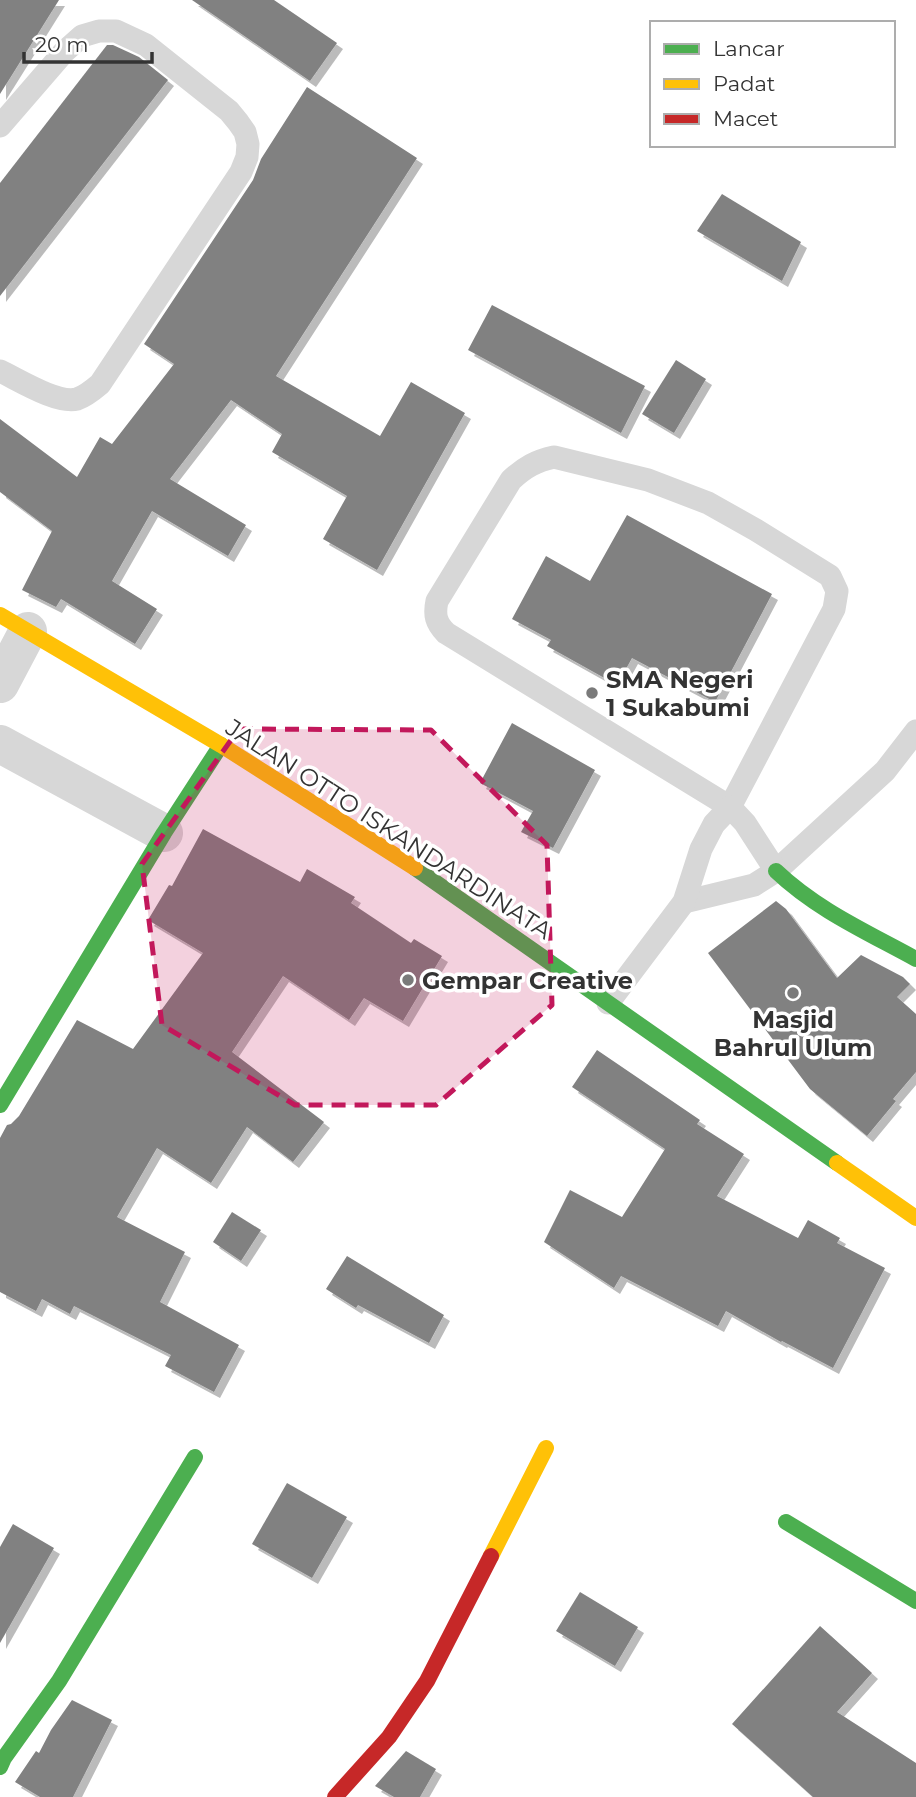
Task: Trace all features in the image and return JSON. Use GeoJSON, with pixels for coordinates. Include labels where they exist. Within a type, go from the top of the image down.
{"type":"FeatureCollection","features":[{"type":"Feature","properties":{"kind":"street"},"geometry":{"type":"LineString","coordinates":[[0,684],[14,623]]}},
{"type":"Feature","properties":{"kind":"street","name":"JALAN OTTO ISKANDARDINATA"},"geometry":{"type":"LineString","coordinates":[[14,623],[221,745],[397,856],[916,1218]]}},
{"type":"Feature","properties":{"kind":"street"},"geometry":{"type":"LineString","coordinates":[[0,744],[164,833]]}},
{"type":"Feature","properties":{"kind":"street"},"geometry":{"type":"LineString","coordinates":[[0,1105],[164,833],[221,745]]}},
{"type":"Feature","properties":{"kind":"street"},"geometry":{"type":"LineString","coordinates":[[776,871],[801,895],[832,915],[916,959]]}},
{"type":"Feature","properties":{"kind":"street"},"geometry":{"type":"LineString","coordinates":[[335,1797],[389,1737],[427,1681],[546,1448]]}},
{"type":"Feature","properties":{"kind":"street"},"geometry":{"type":"LineString","coordinates":[[0,1767],[59,1681],[195,1457]]}},
{"type":"Feature","properties":{"kind":"street"},"geometry":{"type":"LineString","coordinates":[[786,1522],[916,1601]]}},
{"type":"Feature","properties":{"kind":"lane"},"geometry":{"type":"LineString","coordinates":[[0,126],[64,52],[82,36],[99,31],[116,31],[146,45],[229,111],[245,132],[248,144],[247,157],[240,172],[100,384],[75,400],[58,398],[0,371]]}},
{"type":"Feature","properties":{"kind":"lane"},"geometry":{"type":"LineString","coordinates":[[608,1003],[684,902],[701,849],[714,824],[730,807],[834,609],[837,591],[831,576],[708,503],[674,489],[649,480],[554,457],[538,460],[524,468],[511,480],[437,601],[435,618],[439,625],[446,633],[730,807],[745,823],[776,871]]}},
{"type":"Feature","properties":{"kind":"lane"},"geometry":{"type":"LineString","coordinates":[[684,902],[754,885],[776,871],[885,771],[916,731]]}},
{"type":"Feature","properties":{"kind":"highlighted area"},"geometry":{"type":"Polygon","coordinates":[[[239,729],[431,730],[547,845],[552,1005],[436,1105],[295,1105],[162,1025],[142,864],[239,729]]]}},
{"type":"Feature","properties":{"kind":"building"},"geometry":{"type":"Polygon","coordinates":[[[0,0],[59,0],[0,94],[0,0]]]}},
{"type":"Feature","properties":{"kind":"building"},"geometry":{"type":"Polygon","coordinates":[[[192,0],[274,0],[337,43],[310,81],[192,0]]]}},
{"type":"Feature","properties":{"kind":"building"},"geometry":{"type":"Polygon","coordinates":[[[107,45],[113,45],[139,57],[168,80],[0,296],[0,183],[107,45]]]}},
{"type":"Feature","properties":{"kind":"building"},"geometry":{"type":"Polygon","coordinates":[[[307,87],[417,158],[276,376],[380,436],[411,382],[465,413],[377,570],[323,539],[347,496],[272,452],[282,434],[231,400],[170,479],[246,525],[228,556],[152,511],[112,581],[157,609],[135,644],[61,599],[56,607],[22,590],[52,531],[0,492],[0,419],[77,477],[100,437],[112,444],[174,364],[144,344],[253,180],[261,159],[307,87]]]}},
{"type":"Feature","properties":{"kind":"building"},"geometry":{"type":"Polygon","coordinates":[[[722,194],[801,242],[782,281],[697,231],[722,194]]]}},
{"type":"Feature","properties":{"kind":"building"},"geometry":{"type":"Polygon","coordinates":[[[492,305],[645,386],[621,433],[468,350],[492,305]]]}},
{"type":"Feature","properties":{"kind":"building"},"geometry":{"type":"Polygon","coordinates":[[[676,360],[706,379],[674,433],[642,414],[676,360]]]}},
{"type":"Feature","properties":{"kind":"building"},"geometry":{"type":"Polygon","coordinates":[[[627,515],[772,594],[715,702],[632,658],[617,685],[547,646],[551,640],[512,619],[546,556],[590,581],[627,515]]]}},
{"type":"Feature","properties":{"kind":"building"},"geometry":{"type":"Polygon","coordinates":[[[512,723],[595,770],[553,848],[521,832],[533,811],[480,783],[512,723]]]}},
{"type":"Feature","properties":{"kind":"building"},"geometry":{"type":"Polygon","coordinates":[[[203,829],[300,882],[307,869],[355,897],[351,903],[411,943],[414,939],[442,956],[403,1021],[364,998],[349,1020],[283,976],[232,1052],[324,1122],[293,1162],[247,1127],[211,1183],[157,1148],[117,1217],[185,1252],[160,1302],[239,1345],[214,1392],[165,1366],[171,1355],[74,1306],[70,1314],[42,1299],[36,1311],[0,1292],[0,1138],[7,1125],[19,1116],[77,1020],[133,1049],[203,953],[148,920],[169,885],[172,886],[203,829]]]}},
{"type":"Feature","properties":{"kind":"building","name":"Masjid Bahrul Ulum"},"geometry":{"type":"Polygon","coordinates":[[[776,901],[786,909],[837,978],[861,955],[903,977],[910,984],[897,997],[916,1014],[916,1072],[867,1136],[810,1089],[708,953],[776,901]]]}},
{"type":"Feature","properties":{"kind":"building"},"geometry":{"type":"Polygon","coordinates":[[[597,1050],[700,1120],[697,1124],[744,1154],[717,1196],[798,1238],[808,1220],[840,1238],[837,1243],[885,1268],[833,1368],[726,1311],[718,1326],[621,1276],[614,1288],[544,1242],[570,1190],[622,1217],[665,1149],[572,1087],[597,1050]]]}},
{"type":"Feature","properties":{"kind":"building"},"geometry":{"type":"Polygon","coordinates":[[[232,1212],[261,1230],[241,1261],[213,1242],[232,1212]]]}},
{"type":"Feature","properties":{"kind":"building"},"geometry":{"type":"Polygon","coordinates":[[[347,1256],[444,1315],[429,1343],[358,1305],[356,1308],[326,1289],[347,1256]]]}},
{"type":"Feature","properties":{"kind":"building"},"geometry":{"type":"Polygon","coordinates":[[[287,1483],[347,1517],[312,1578],[252,1544],[287,1483]]]}},
{"type":"Feature","properties":{"kind":"building"},"geometry":{"type":"Polygon","coordinates":[[[13,1524],[54,1548],[0,1643],[0,1547],[13,1524]]]}},
{"type":"Feature","properties":{"kind":"building"},"geometry":{"type":"Polygon","coordinates":[[[580,1592],[638,1627],[615,1666],[556,1631],[580,1592]]]}},
{"type":"Feature","properties":{"kind":"building"},"geometry":{"type":"Polygon","coordinates":[[[820,1626],[872,1673],[837,1712],[916,1763],[916,1797],[813,1797],[732,1724],[820,1626]]]}},
{"type":"Feature","properties":{"kind":"building"},"geometry":{"type":"Polygon","coordinates":[[[72,1700],[112,1720],[73,1797],[40,1797],[15,1782],[36,1751],[39,1753],[72,1700]]]}},
{"type":"Feature","properties":{"kind":"building"},"geometry":{"type":"Polygon","coordinates":[[[406,1751],[436,1769],[420,1797],[394,1797],[375,1786],[406,1751]]]}},
{"type":"Feature","properties":{"kind":"traffic: fast"},"geometry":{"type":"LineString","coordinates":[[0,1105],[164,833],[221,745]]}},
{"type":"Feature","properties":{"kind":"traffic: fast"},"geometry":{"type":"LineString","coordinates":[[415,868],[837,1163]]}},
{"type":"Feature","properties":{"kind":"traffic: fast"},"geometry":{"type":"LineString","coordinates":[[776,871],[825,909],[916,959]]}},
{"type":"Feature","properties":{"kind":"traffic: fast"},"geometry":{"type":"LineString","coordinates":[[0,1767],[59,1681],[195,1457]]}},
{"type":"Feature","properties":{"kind":"traffic: fast"},"geometry":{"type":"LineString","coordinates":[[786,1522],[916,1601]]}},
{"type":"Feature","properties":{"kind":"traffic: slow"},"geometry":{"type":"LineString","coordinates":[[0,615],[221,745],[415,868]]}},
{"type":"Feature","properties":{"kind":"traffic: slow"},"geometry":{"type":"LineString","coordinates":[[837,1163],[916,1218]]}},
{"type":"Feature","properties":{"kind":"traffic: slow"},"geometry":{"type":"LineString","coordinates":[[491,1556],[546,1448]]}},
{"type":"Feature","properties":{"kind":"traffic: jam"},"geometry":{"type":"LineString","coordinates":[[335,1797],[389,1737],[427,1681],[491,1556]]}},
{"type":"Feature","properties":{"kind":"place","name":"SMA Negeri 1 Sukabumi"},"geometry":{"type":"Point","coordinates":[592,693]}},
{"type":"Feature","properties":{"kind":"place","name":"Gempar Creative"},"geometry":{"type":"Point","coordinates":[408,980]}},
{"type":"Feature","properties":{"kind":"place","name":"Masjid Bahrul Ulum"},"geometry":{"type":"Point","coordinates":[793,993]}}]}
